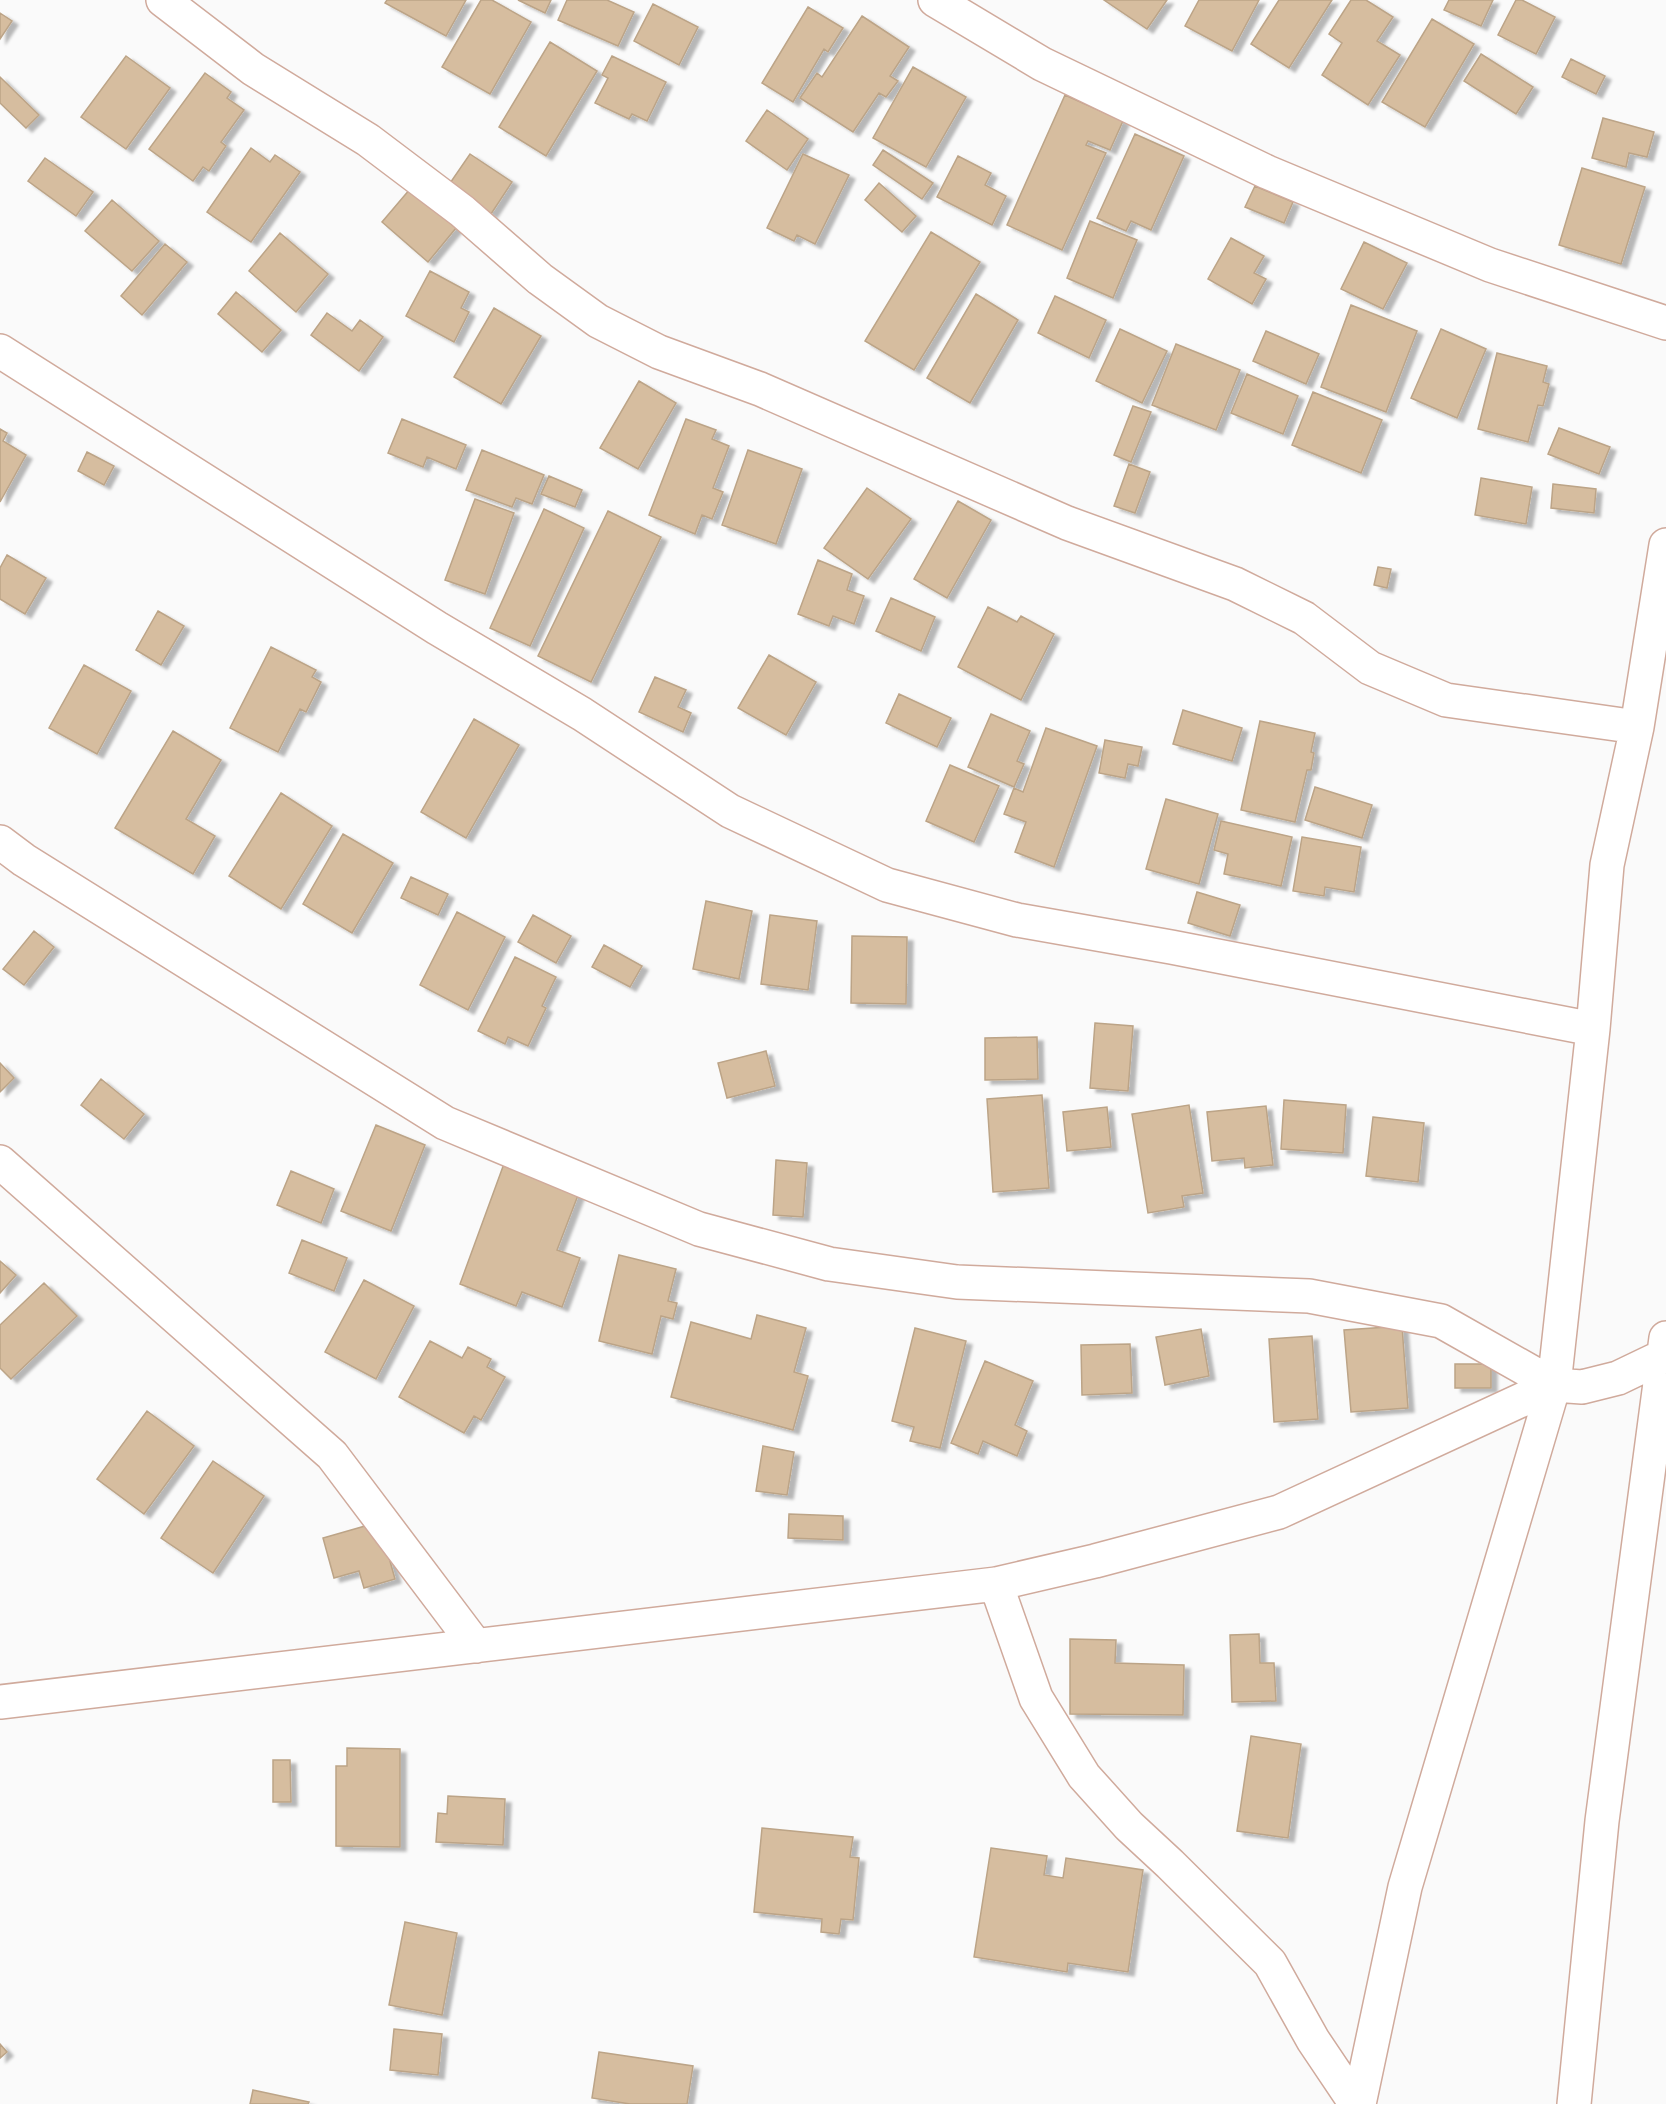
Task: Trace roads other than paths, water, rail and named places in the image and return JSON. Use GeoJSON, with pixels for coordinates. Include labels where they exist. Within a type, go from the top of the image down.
{"type":"FeatureCollection","features":[{"type":"Feature","properties":{"kind":"street"},"geometry":{"type":"LineString","coordinates":[[163,0],[253,69],[368,140],[462,211],[540,279],[598,321],[649,347],[760,389],[1067,523],[1235,584],[1304,618],[1370,668],[1446,700],[1637,727]]}},
{"type":"Feature","properties":{"kind":"street"},"geometry":{"type":"LineString","coordinates":[[935,0],[1042,64],[1267,172],[1490,265],[1666,323]]}},
{"type":"Feature","properties":{"kind":"street"},"geometry":{"type":"LineString","coordinates":[[0,351],[437,628],[582,714],[730,811],[887,885],[1017,920],[1171,947],[1593,1029]]}},
{"type":"Feature","properties":{"kind":"street"},"geometry":{"type":"LineString","coordinates":[[1357,2104],[1405,1887],[1554,1385],[1593,1029],[1607,864],[1637,727],[1666,545]]}},
{"type":"Feature","properties":{"kind":"street"},"geometry":{"type":"LineString","coordinates":[[0,842],[24,860],[445,1123],[699,1229],[829,1264],[957,1282],[1309,1296],[1441,1322],[1554,1385],[1582,1387],[1618,1378],[1665,1349]]}},
{"type":"Feature","properties":{"kind":"street"},"geometry":{"type":"LineString","coordinates":[[0,1162],[332,1455],[477,1646]]}},
{"type":"Feature","properties":{"kind":"street"},"geometry":{"type":"LineString","coordinates":[[1574,2104],[1602,1821],[1665,1349]]}},
{"type":"Feature","properties":{"kind":"street"},"geometry":{"type":"LineString","coordinates":[[0,1702],[996,1584],[1095,1561],[1279,1512],[1554,1385]]}},
{"type":"Feature","properties":{"kind":"street"},"geometry":{"type":"LineString","coordinates":[[996,1584],[1036,1698],[1084,1776],[1129,1826],[1270,1963],[1313,2040],[1357,2104]]}}]}
